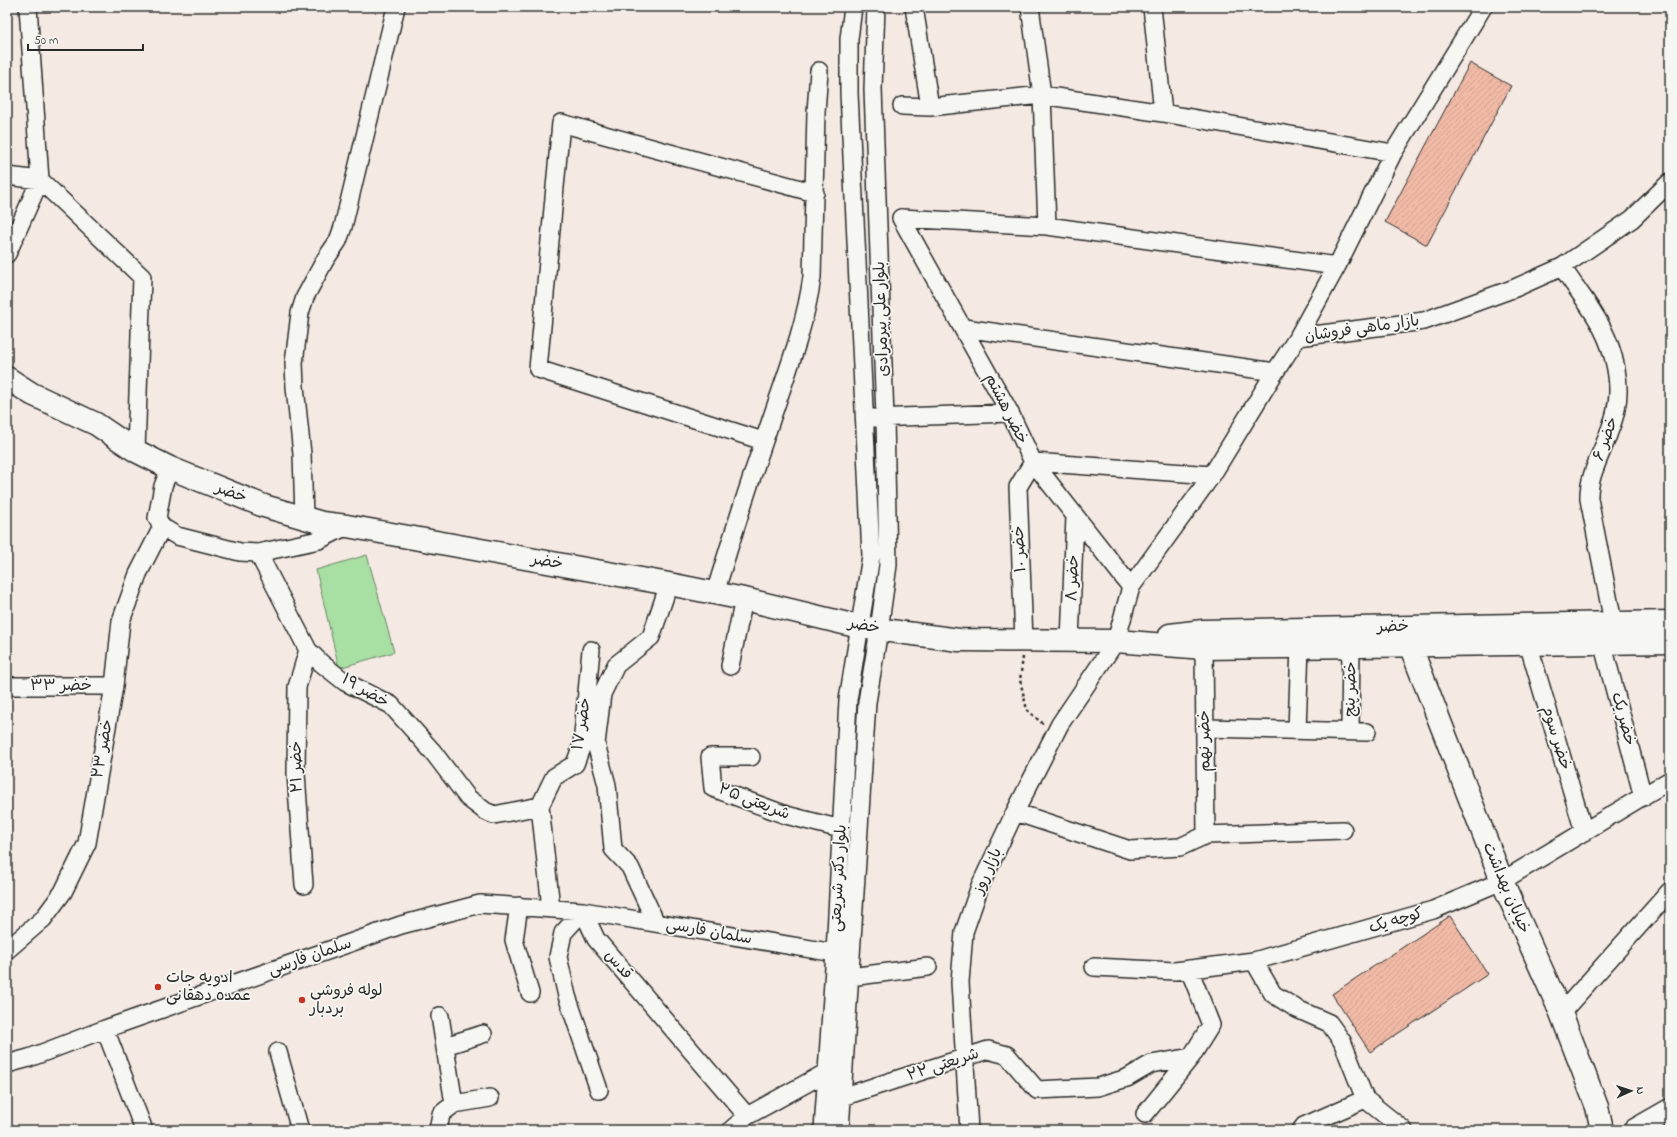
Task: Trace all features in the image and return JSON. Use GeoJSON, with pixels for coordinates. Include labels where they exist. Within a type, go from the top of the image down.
{"type":"FeatureCollection","features":[{"type":"Feature","properties":{"kind":"main road","name":"خضر"},"geometry":{"type":"LineString","coordinates":[[7,378],[32,394],[96,424],[136,451],[170,468],[257,503],[322,523],[347,526],[669,584],[744,599],[870,628],[959,640],[1116,641],[1204,648],[1351,646],[1410,636],[1613,622],[1670,622]]}},
{"type":"Feature","properties":{"kind":"main road","name":"خضر"},"geometry":{"type":"LineString","coordinates":[[1116,641],[1204,631],[1410,636],[1528,643],[1670,642]]}},
{"type":"Feature","properties":{"kind":"main road","name":"خیابان بهداشت"},"geometry":{"type":"LineString","coordinates":[[1410,636],[1502,881],[1561,1013],[1597,1107],[1602,1130]]}},
{"type":"Feature","properties":{"kind":"main road"},"geometry":{"type":"LineString","coordinates":[[1635,1130],[1670,1110]]}},
{"type":"Feature","properties":{"kind":"street"},"geometry":{"type":"LineString","coordinates":[[7,254],[40,180],[28,7]]}},
{"type":"Feature","properties":{"kind":"street"},"geometry":{"type":"LineString","coordinates":[[304,517],[302,454],[294,363],[300,313],[305,298],[325,260],[338,241],[343,227],[396,7]]}},
{"type":"Feature","properties":{"kind":"street","name":"بلوار علی پیرمرادی"},"geometry":{"type":"LineString","coordinates":[[852,7],[849,39],[849,93],[871,556],[870,628]]}},
{"type":"Feature","properties":{"kind":"street","name":"بلوار علی پیرمرادی"},"geometry":{"type":"LineString","coordinates":[[870,628],[888,565],[885,418],[873,88],[874,28],[876,7]]}},
{"type":"Feature","properties":{"kind":"street"},"geometry":{"type":"LineString","coordinates":[[914,7],[930,107]]}},
{"type":"Feature","properties":{"kind":"street"},"geometry":{"type":"LineString","coordinates":[[1030,7],[1042,95],[1047,226],[1337,266]]}},
{"type":"Feature","properties":{"kind":"street"},"geometry":{"type":"LineString","coordinates":[[1152,7],[1163,113]]}},
{"type":"Feature","properties":{"kind":"street"},"geometry":{"type":"LineString","coordinates":[[1298,337],[1337,266],[1393,153],[1483,7]]}},
{"type":"Feature","properties":{"kind":"street"},"geometry":{"type":"LineString","coordinates":[[715,593],[763,441],[809,303],[812,277],[818,71]]}},
{"type":"Feature","properties":{"kind":"street"},"geometry":{"type":"LineString","coordinates":[[902,106],[930,107],[1042,95],[1163,113],[1393,153]]}},
{"type":"Feature","properties":{"kind":"street"},"geometry":{"type":"LineString","coordinates":[[763,441],[538,369],[561,123],[815,193]]}},
{"type":"Feature","properties":{"kind":"street"},"geometry":{"type":"LineString","coordinates":[[7,176],[40,180],[142,277],[136,451]]}},
{"type":"Feature","properties":{"kind":"street","name":"بازار ماهی فروشان"},"geometry":{"type":"LineString","coordinates":[[1116,641],[1131,587],[1212,475],[1298,337],[1424,321],[1515,288],[1562,267],[1632,219],[1670,182]]}},
{"type":"Feature","properties":{"kind":"street","name":"خضر هشتم"},"geometry":{"type":"LineString","coordinates":[[1047,226],[901,218],[964,328],[1010,413],[1033,462],[1131,587]]}},
{"type":"Feature","properties":{"kind":"street","name":"خضر ۶"},"geometry":{"type":"LineString","coordinates":[[1562,267],[1602,329],[1613,360],[1618,382],[1616,410],[1604,449],[1590,481],[1589,489],[1589,499],[1613,622]]}},
{"type":"Feature","properties":{"kind":"street"},"geometry":{"type":"LineString","coordinates":[[964,328],[1275,372]]}},
{"type":"Feature","properties":{"kind":"street"},"geometry":{"type":"LineString","coordinates":[[864,418],[1010,413]]}},
{"type":"Feature","properties":{"kind":"street"},"geometry":{"type":"LineString","coordinates":[[1033,462],[1212,475]]}},
{"type":"Feature","properties":{"kind":"street","name":"خضر ۱۰"},"geometry":{"type":"LineString","coordinates":[[1024,641],[1018,487],[1033,462]]}},
{"type":"Feature","properties":{"kind":"street"},"geometry":{"type":"LineString","coordinates":[[170,468],[163,486],[158,518],[162,527],[177,536],[240,552],[258,553],[319,540],[347,526]]}},
{"type":"Feature","properties":{"kind":"street","name":"خضر ۸"},"geometry":{"type":"LineString","coordinates":[[1070,641],[1075,516]]}},
{"type":"Feature","properties":{"kind":"street","name":"خضر ۲۳"},"geometry":{"type":"LineString","coordinates":[[7,950],[47,914],[63,892],[87,844],[114,686],[121,621],[138,574],[162,527]]}},
{"type":"Feature","properties":{"kind":"street","name":"خضر ۱۹"},"geometry":{"type":"LineString","coordinates":[[258,553],[308,650],[321,663],[345,682],[391,705],[433,752],[468,798],[485,811],[494,815],[540,806]]}},
{"type":"Feature","properties":{"kind":"street"},"geometry":{"type":"LineString","coordinates":[[656,923],[630,867],[613,849],[607,784],[596,744],[602,694],[616,665],[651,637],[669,584]]}},
{"type":"Feature","properties":{"kind":"street"},"geometry":{"type":"LineString","coordinates":[[730,666],[744,599]]}},
{"type":"Feature","properties":{"kind":"street","name":"بلوار دکتر شریعتی"},"geometry":{"type":"LineString","coordinates":[[823,1130],[835,953],[848,700],[870,628]]}},
{"type":"Feature","properties":{"kind":"street","name":"بلوار دکتر شریعتی"},"geometry":{"type":"LineString","coordinates":[[840,1130],[867,702],[870,628]]}},
{"type":"Feature","properties":{"kind":"street","name":"بازار روز"},"geometry":{"type":"LineString","coordinates":[[969,1130],[960,982],[964,932],[980,886],[1015,812],[1060,724],[1116,641]]}},
{"type":"Feature","properties":{"kind":"street","name":"خضر یک"},"geometry":{"type":"LineString","coordinates":[[1602,642],[1643,796]]}},
{"type":"Feature","properties":{"kind":"street","name":"خضر سوم"},"geometry":{"type":"LineString","coordinates":[[1528,643],[1584,832]]}},
{"type":"Feature","properties":{"kind":"street"},"geometry":{"type":"LineString","coordinates":[[1205,728],[1297,730],[1300,646]]}},
{"type":"Feature","properties":{"kind":"street","name":"خضر پنج"},"geometry":{"type":"LineString","coordinates":[[1297,730],[1359,732],[1351,646]]}},
{"type":"Feature","properties":{"kind":"street","name":"خضر نهم"},"geometry":{"type":"LineString","coordinates":[[1204,648],[1206,835]]}},
{"type":"Feature","properties":{"kind":"street","name":"خضر ۲۱"},"geometry":{"type":"LineString","coordinates":[[304,885],[296,774],[297,688],[308,650]]}},
{"type":"Feature","properties":{"kind":"street","name":"خضر ۱۷"},"geometry":{"type":"LineString","coordinates":[[540,806],[554,777],[575,764],[582,745],[591,650]]}},
{"type":"Feature","properties":{"kind":"street","name":"خضر ۳۳"},"geometry":{"type":"LineString","coordinates":[[7,686],[114,686]]}},
{"type":"Feature","properties":{"kind":"street"},"geometry":{"type":"LineString","coordinates":[[848,700],[855,699],[867,702]]}},
{"type":"Feature","properties":{"kind":"street","name":"شریعتی ۲۵"},"geometry":{"type":"LineString","coordinates":[[751,756],[710,757],[712,788],[786,815],[841,829]]}},
{"type":"Feature","properties":{"kind":"street","name":"کوچه یک"},"geometry":{"type":"LineString","coordinates":[[1094,967],[1175,971],[1254,960],[1433,910],[1502,881],[1670,780]]}},
{"type":"Feature","properties":{"kind":"street"},"geometry":{"type":"LineString","coordinates":[[540,806],[551,908],[583,910]]}},
{"type":"Feature","properties":{"kind":"street"},"geometry":{"type":"LineString","coordinates":[[1015,812],[1130,850],[1180,847],[1206,835],[1343,830]]}},
{"type":"Feature","properties":{"kind":"street"},"geometry":{"type":"LineString","coordinates":[[1561,1013],[1670,891]]}},
{"type":"Feature","properties":{"kind":"street","name":"سلمان فارسی"},"geometry":{"type":"LineString","coordinates":[[7,1064],[29,1058],[105,1029],[400,925],[480,904],[551,908]]}},
{"type":"Feature","properties":{"kind":"street"},"geometry":{"type":"LineString","coordinates":[[519,906],[514,940],[530,993]]}},
{"type":"Feature","properties":{"kind":"street"},"geometry":{"type":"LineString","coordinates":[[583,910],[563,933],[558,956],[567,996],[599,1090]]}},
{"type":"Feature","properties":{"kind":"street","name":"سلمان فارسی"},"geometry":{"type":"LineString","coordinates":[[583,910],[835,953]]}},
{"type":"Feature","properties":{"kind":"street","name":"قدس"},"geometry":{"type":"LineString","coordinates":[[583,910],[596,939],[747,1116]]}},
{"type":"Feature","properties":{"kind":"street"},"geometry":{"type":"LineString","coordinates":[[1254,960],[1273,994],[1297,1009],[1329,1023],[1342,1041],[1365,1099],[1404,1130]]}},
{"type":"Feature","properties":{"kind":"street"},"geometry":{"type":"LineString","coordinates":[[850,978],[928,967]]}},
{"type":"Feature","properties":{"kind":"street"},"geometry":{"type":"LineString","coordinates":[[1145,1114],[1191,1057],[1211,1025],[1189,969]]}},
{"type":"Feature","properties":{"kind":"street"},"geometry":{"type":"LineString","coordinates":[[440,1016],[454,1104]]}},
{"type":"Feature","properties":{"kind":"street"},"geometry":{"type":"LineString","coordinates":[[105,1029],[144,1130]]}},
{"type":"Feature","properties":{"kind":"street"},"geometry":{"type":"LineString","coordinates":[[445,1046],[483,1034]]}},
{"type":"Feature","properties":{"kind":"street","name":"شریعتی ۲۲"},"geometry":{"type":"LineString","coordinates":[[842,1097],[988,1050],[1007,1055],[1037,1090],[1098,1087],[1127,1078],[1151,1064],[1191,1057]]}},
{"type":"Feature","properties":{"kind":"street"},"geometry":{"type":"LineString","coordinates":[[278,1052],[300,1130]]}},
{"type":"Feature","properties":{"kind":"street"},"geometry":{"type":"LineString","coordinates":[[731,1130],[747,1116],[827,1072]]}},
{"type":"Feature","properties":{"kind":"street"},"geometry":{"type":"LineString","coordinates":[[438,1130],[441,1114],[454,1104],[490,1098]]}},
{"type":"Feature","properties":{"kind":"street"},"geometry":{"type":"LineString","coordinates":[[1301,1130],[1304,1126],[1365,1099]]}},
{"type":"Feature","properties":{"kind":"path"},"geometry":{"type":"LineString","coordinates":[[1024,641],[1020,680],[1027,710],[1055,734]]}},
{"type":"Feature","properties":{"kind":"green space"},"geometry":{"type":"Polygon","coordinates":[[[367,555],[394,652],[339,668],[316,570],[367,555]]]}},
{"type":"Feature","properties":{"kind":"building"},"geometry":{"type":"Polygon","coordinates":[[[1470,63],[1511,86],[1427,245],[1385,222],[1470,63]]]}},
{"type":"Feature","properties":{"kind":"building"},"geometry":{"type":"Polygon","coordinates":[[[1450,916],[1488,974],[1370,1052],[1332,994],[1450,916]]]}},
{"type":"Feature","properties":{"kind":"place","name":"ادویه جات‌ عمده ‌دهقانی"},"geometry":{"type":"Point","coordinates":[158,987]}},
{"type":"Feature","properties":{"kind":"place","name":"لوله فروشی بردبار"},"geometry":{"type":"Point","coordinates":[302,1000]}}]}
